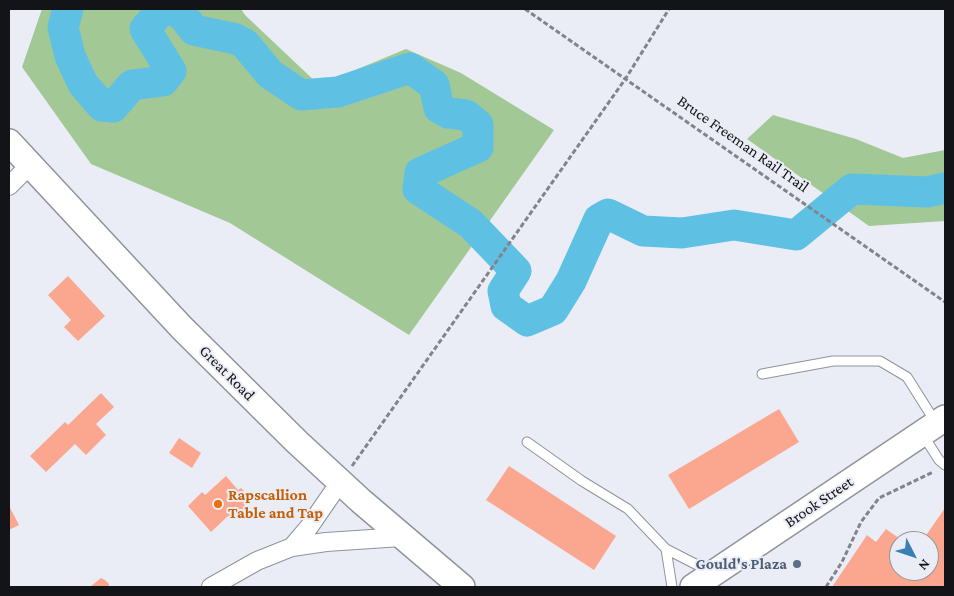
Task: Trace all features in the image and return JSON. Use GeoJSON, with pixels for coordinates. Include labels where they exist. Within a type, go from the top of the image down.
{"type":"FeatureCollection","features":[{"type":"Feature","properties":{"kind":"main road","name":"Great Road"},"geometry":{"type":"LineString","coordinates":[[9,142],[182,328],[297,442],[402,537],[462,587]]}},
{"type":"Feature","properties":{"kind":"main road","name":"Brook Street"},"geometry":{"type":"LineString","coordinates":[[693,587],[934,425]]}},
{"type":"Feature","properties":{"kind":"street"},"geometry":{"type":"LineString","coordinates":[[9,186],[31,164]]}},
{"type":"Feature","properties":{"kind":"street"},"geometry":{"type":"LineString","coordinates":[[292,548],[340,482]]}},
{"type":"Feature","properties":{"kind":"street"},"geometry":{"type":"LineString","coordinates":[[211,587],[257,561],[292,548],[326,542],[402,537]]}},
{"type":"Feature","properties":{"kind":"lane"},"geometry":{"type":"LineString","coordinates":[[762,374],[832,360],[880,362],[907,377],[934,425],[941,467]]}},
{"type":"Feature","properties":{"kind":"lane"},"geometry":{"type":"LineString","coordinates":[[527,442],[582,481],[628,509],[666,549],[713,573]]}},
{"type":"Feature","properties":{"kind":"lane"},"geometry":{"type":"LineString","coordinates":[[666,549],[672,587]]}},
{"type":"Feature","properties":{"kind":"path","name":"Bruce Freeman Rail Trail"},"geometry":{"type":"LineString","coordinates":[[524,9],[626,78],[945,302]]}},
{"type":"Feature","properties":{"kind":"path"},"geometry":{"type":"LineString","coordinates":[[340,482],[626,78],[669,9]]}},
{"type":"Feature","properties":{"kind":"path"},"geometry":{"type":"LineString","coordinates":[[826,587],[842,562],[861,522],[879,498],[941,467]]}},
{"type":"Feature","properties":{"kind":"green space"},"geometry":{"type":"Polygon","coordinates":[[[42,9],[241,9],[245,15],[319,85],[406,49],[461,73],[554,130],[409,335],[230,223],[91,164],[22,67],[42,9]]]}},
{"type":"Feature","properties":{"kind":"green space"},"geometry":{"type":"Polygon","coordinates":[[[773,115],[856,139],[903,158],[945,150],[945,221],[869,226],[747,139],[773,115]]]}},
{"type":"Feature","properties":{"kind":"building"},"geometry":{"type":"Polygon","coordinates":[[[68,276],[105,316],[78,341],[64,327],[71,320],[48,295],[68,276]]]}},
{"type":"Feature","properties":{"kind":"building"},"geometry":{"type":"Polygon","coordinates":[[[101,393],[114,407],[96,424],[106,435],[86,455],[75,444],[46,472],[30,456],[65,422],[68,425],[101,393]]]}},
{"type":"Feature","properties":{"kind":"building"},"geometry":{"type":"Polygon","coordinates":[[[779,409],[799,442],[689,509],[668,475],[779,409]]]}},
{"type":"Feature","properties":{"kind":"building"},"geometry":{"type":"Polygon","coordinates":[[[179,438],[201,453],[192,468],[169,453],[179,438]]]}},
{"type":"Feature","properties":{"kind":"building"},"geometry":{"type":"Polygon","coordinates":[[[509,466],[616,536],[594,570],[486,500],[509,466]]]}},
{"type":"Feature","properties":{"kind":"building","name":"Rapscallion Table and Tap"},"geometry":{"type":"Polygon","coordinates":[[[226,476],[238,490],[241,488],[244,491],[242,494],[249,502],[244,506],[246,509],[243,512],[241,510],[230,519],[228,516],[211,532],[188,506],[202,492],[205,495],[226,476]]]}},
{"type":"Feature","properties":{"kind":"building"},"geometry":{"type":"Polygon","coordinates":[[[9,506],[19,525],[9,530],[9,506]]]}},
{"type":"Feature","properties":{"kind":"building"},"geometry":{"type":"Polygon","coordinates":[[[945,508],[945,587],[832,587],[867,535],[876,542],[886,529],[889,531],[889,581],[939,581],[939,531],[929,531],[945,508]]]}},
{"type":"Feature","properties":{"kind":"building"},"geometry":{"type":"Polygon","coordinates":[[[101,578],[109,584],[109,587],[90,587],[101,578]]]}},
{"type":"Feature","properties":{"kind":"waterway"},"geometry":{"type":"LineString","coordinates":[[68,9],[63,27],[70,56],[83,84],[102,106],[113,107],[132,85],[163,81],[171,71],[145,29],[158,14],[167,9]]}},
{"type":"Feature","properties":{"kind":"waterway"},"geometry":{"type":"LineString","coordinates":[[173,9],[184,17],[194,30],[236,39],[245,44],[270,74],[301,95],[338,92],[410,68],[434,85],[439,108],[448,113],[466,115],[478,125],[478,147],[420,173],[418,189],[471,224],[516,271],[503,291],[506,306],[527,321],[553,310],[571,281],[599,219],[608,214],[643,231],[682,233],[734,225],[796,235],[852,189],[927,192],[945,188]]}},
{"type":"Feature","properties":{"kind":"place","name":"Rapscallion Table and Tap"},"geometry":{"type":"Point","coordinates":[218,504]}},
{"type":"Feature","properties":{"kind":"place","name":"Gould's Plaza"},"geometry":{"type":"Point","coordinates":[797,564]}}]}
